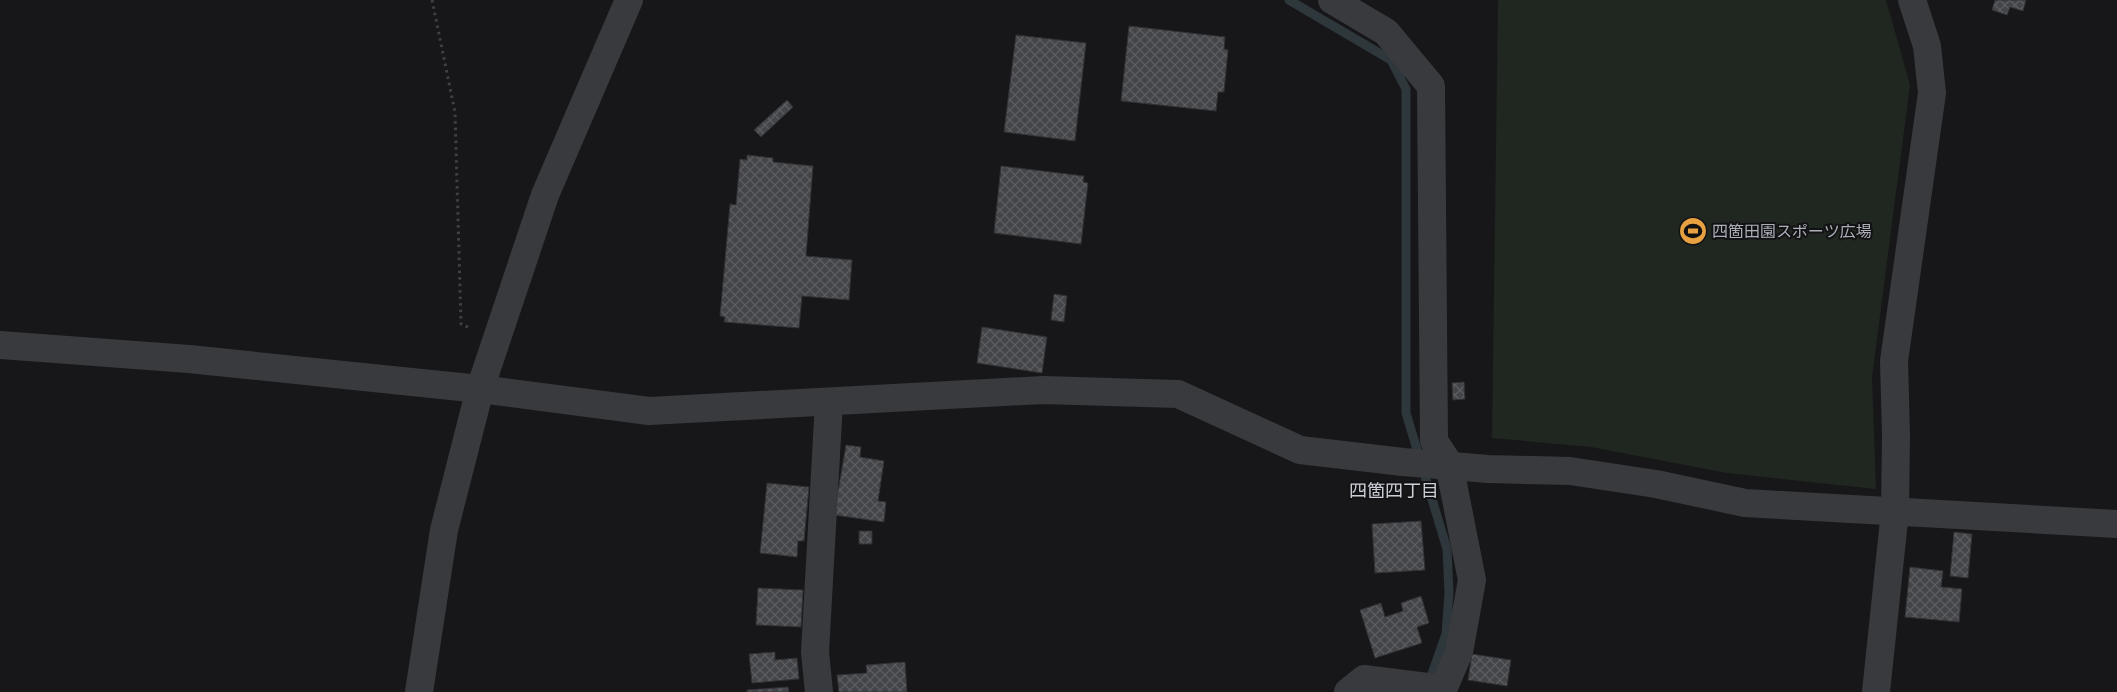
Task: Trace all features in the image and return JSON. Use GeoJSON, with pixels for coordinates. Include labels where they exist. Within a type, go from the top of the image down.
{"type":"FeatureCollection","features":[{"type":"Feature","properties":{"kind":"street"},"geometry":{"type":"LineString","coordinates":[[419,692],[444,530],[480,389],[545,195],[629,0]]}},
{"type":"Feature","properties":{"kind":"street"},"geometry":{"type":"LineString","coordinates":[[1332,0],[1386,32],[1431,86],[1434,441],[1442,464],[1472,580],[1459,652],[1443,691],[1364,679],[1348,692]]}},
{"type":"Feature","properties":{"kind":"street"},"geometry":{"type":"LineString","coordinates":[[1876,692],[1895,512],[1896,435],[1894,361],[1932,93],[1927,46],[1912,0]]}},
{"type":"Feature","properties":{"kind":"street"},"geometry":{"type":"LineString","coordinates":[[0,345],[189,359],[480,389],[649,411],[1044,390],[1178,394],[1300,450],[1403,462],[1488,469],[1570,471],[1656,484],[1745,503],[2117,524]]}},
{"type":"Feature","properties":{"kind":"street"},"geometry":{"type":"LineString","coordinates":[[818,692],[815,652],[829,402]]}},
{"type":"Feature","properties":{"kind":"path"},"geometry":{"type":"LineString","coordinates":[[432,0],[455,112],[461,324],[497,339]]}},
{"type":"Feature","properties":{"kind":"shaded area","name":"四箇田園スポーツ広場"},"geometry":{"type":"Polygon","coordinates":[[[1498,0],[1886,0],[1910,85],[1872,377],[1876,489],[1727,473],[1591,447],[1492,438],[1498,0]]]}},
{"type":"Feature","properties":{"kind":"building"},"geometry":{"type":"Polygon","coordinates":[[[1995,0],[2026,0],[2023,11],[2010,7],[2007,15],[1992,10],[1995,0]]]}},
{"type":"Feature","properties":{"kind":"building"},"geometry":{"type":"Polygon","coordinates":[[[1129,26],[1225,37],[1224,49],[1228,50],[1224,92],[1218,92],[1216,111],[1121,101],[1129,26]]]}},
{"type":"Feature","properties":{"kind":"building"},"geometry":{"type":"Polygon","coordinates":[[[1016,35],[1086,43],[1075,141],[1004,132],[1016,35]]]}},
{"type":"Feature","properties":{"kind":"building"},"geometry":{"type":"Polygon","coordinates":[[[787,100],[793,107],[761,137],[754,130],[787,100]]]}},
{"type":"Feature","properties":{"kind":"building"},"geometry":{"type":"Polygon","coordinates":[[[747,155],[773,158],[773,162],[813,166],[806,256],[852,260],[849,300],[802,296],[799,328],[724,322],[725,317],[720,316],[730,204],[736,205],[740,159],[747,160],[747,155]]]}},
{"type":"Feature","properties":{"kind":"building"},"geometry":{"type":"Polygon","coordinates":[[[1001,166],[1084,176],[1083,182],[1088,183],[1081,244],[994,233],[1001,166]]]}},
{"type":"Feature","properties":{"kind":"building"},"geometry":{"type":"Polygon","coordinates":[[[1054,294],[1067,296],[1064,322],[1051,320],[1054,294]]]}},
{"type":"Feature","properties":{"kind":"building"},"geometry":{"type":"Polygon","coordinates":[[[982,327],[1047,337],[1042,373],[977,363],[982,327]]]}},
{"type":"Feature","properties":{"kind":"building"},"geometry":{"type":"Polygon","coordinates":[[[1464,382],[1465,399],[1453,400],[1452,383],[1464,382]]]}},
{"type":"Feature","properties":{"kind":"building"},"geometry":{"type":"Polygon","coordinates":[[[846,445],[861,447],[860,457],[884,461],[878,501],[886,502],[884,522],[834,515],[846,445]]]}},
{"type":"Feature","properties":{"kind":"building"},"geometry":{"type":"Polygon","coordinates":[[[767,483],[809,487],[804,541],[798,541],[797,557],[760,553],[767,483]]]}},
{"type":"Feature","properties":{"kind":"building"},"geometry":{"type":"Polygon","coordinates":[[[1421,521],[1425,570],[1375,573],[1372,524],[1421,521]]]}},
{"type":"Feature","properties":{"kind":"building"},"geometry":{"type":"Polygon","coordinates":[[[859,531],[872,531],[872,544],[859,544],[859,531]]]}},
{"type":"Feature","properties":{"kind":"building"},"geometry":{"type":"Polygon","coordinates":[[[1954,532],[1972,534],[1968,578],[1950,576],[1954,532]]]}},
{"type":"Feature","properties":{"kind":"building"},"geometry":{"type":"Polygon","coordinates":[[[1910,567],[1943,571],[1941,587],[1962,589],[1959,622],[1905,617],[1910,567]]]}},
{"type":"Feature","properties":{"kind":"building"},"geometry":{"type":"Polygon","coordinates":[[[758,588],[803,590],[801,627],[756,625],[758,588]]]}},
{"type":"Feature","properties":{"kind":"building"},"geometry":{"type":"Polygon","coordinates":[[[1421,596],[1429,623],[1417,627],[1422,643],[1375,658],[1360,610],[1381,603],[1385,617],[1403,611],[1401,603],[1421,596]]]}},
{"type":"Feature","properties":{"kind":"building"},"geometry":{"type":"Polygon","coordinates":[[[775,652],[775,660],[797,658],[799,679],[752,683],[749,654],[775,652]]]}},
{"type":"Feature","properties":{"kind":"building"},"geometry":{"type":"Polygon","coordinates":[[[1472,654],[1511,660],[1507,686],[1468,680],[1472,654]]]}},
{"type":"Feature","properties":{"kind":"building"},"geometry":{"type":"Polygon","coordinates":[[[905,662],[907,692],[839,692],[837,675],[867,673],[866,665],[905,662]]]}},
{"type":"Feature","properties":{"kind":"building"},"geometry":{"type":"Polygon","coordinates":[[[788,687],[789,692],[747,692],[747,690],[788,687]]]}},
{"type":"Feature","properties":{"kind":"waterway"},"geometry":{"type":"LineString","coordinates":[[1289,0],[1391,60],[1406,89],[1406,413],[1447,549],[1449,593],[1446,634],[1428,685]]}},
{"type":"Feature","properties":{"kind":"place","name":"四箇田園スポーツ広場"},"geometry":{"type":"Point","coordinates":[1693,231]}},
{"type":"Feature","properties":{"kind":"district","name":"四箇四丁目"},"geometry":{"type":"Point","coordinates":[1394,490]}}]}
